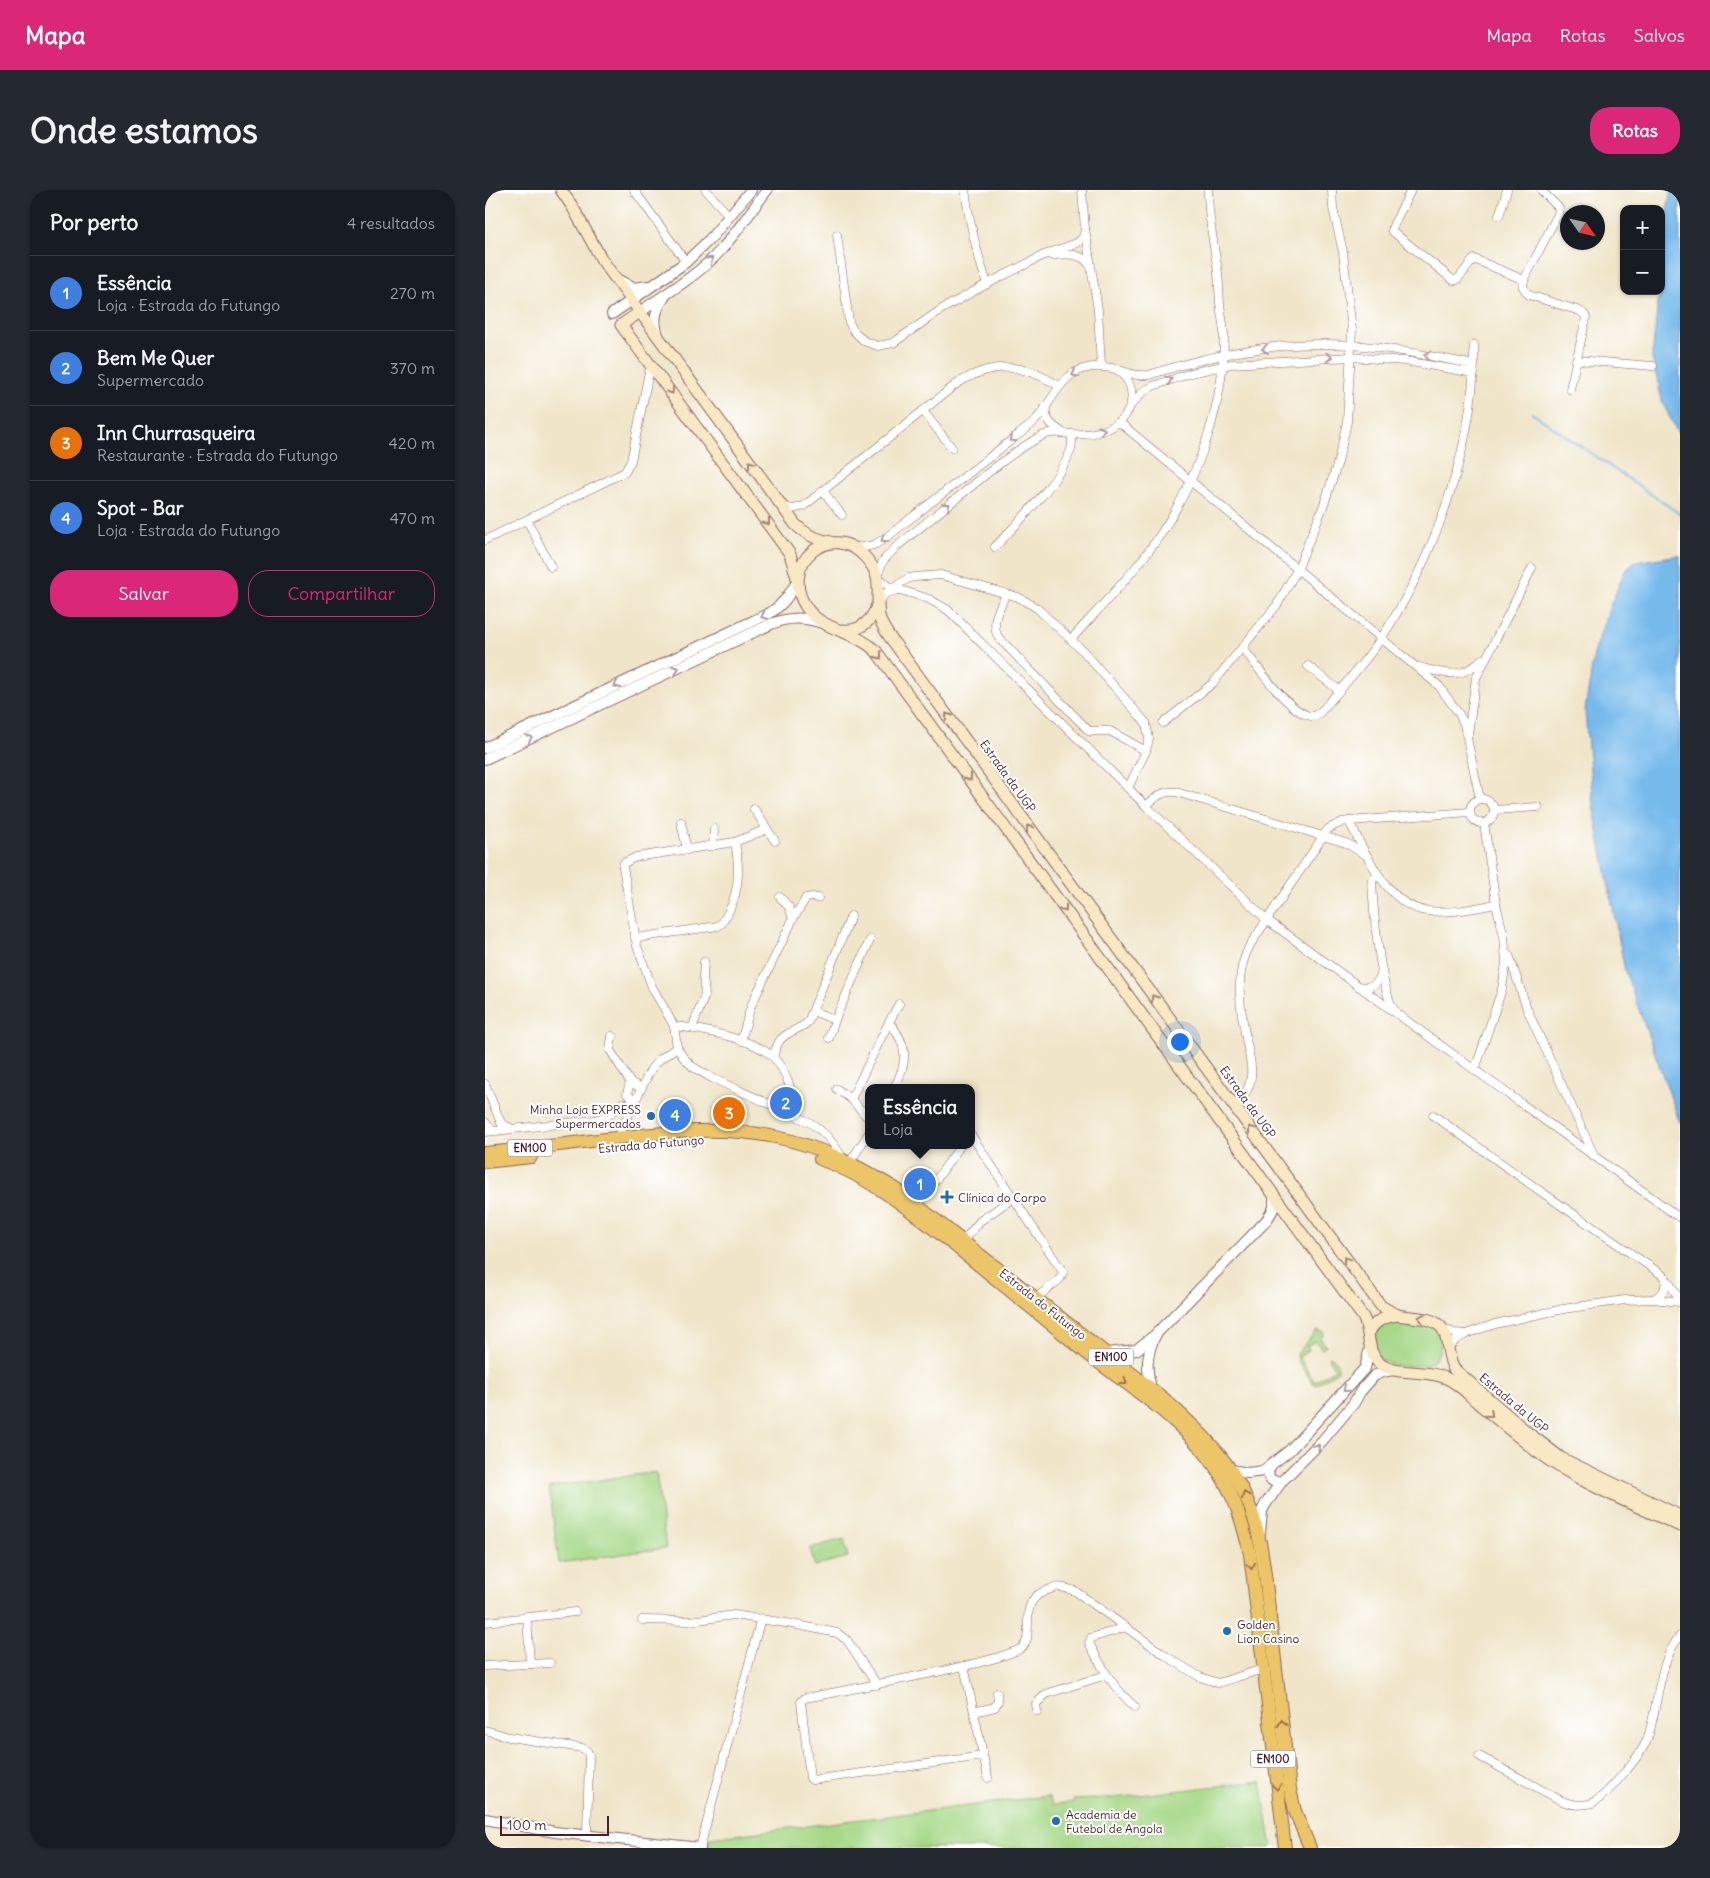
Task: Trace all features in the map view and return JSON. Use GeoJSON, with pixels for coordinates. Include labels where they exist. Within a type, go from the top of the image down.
{"type":"FeatureCollection","features":[{"type":"Feature","properties":{"kind":"main road"},"geometry":{"type":"LineString","coordinates":[[561,190],[572,206],[594,248],[613,275],[801,530],[814,538],[854,547],[869,562],[877,577]]}},
{"type":"Feature","properties":{"kind":"main road"},"geometry":{"type":"LineString","coordinates":[[640,312],[621,324],[790,554],[799,593],[804,605],[822,623],[860,638],[876,651],[1363,1317],[1369,1332],[1370,1348],[1374,1357],[1379,1363],[1394,1370],[1429,1372],[1442,1361],[1448,1348]]}},
{"type":"Feature","properties":{"kind":"main road"},"geometry":{"type":"LineString","coordinates":[[797,582],[801,566],[809,554],[821,546],[840,543]]}},
{"type":"Feature","properties":{"kind":"main road","name":"Estrada da UGP"},"geometry":{"type":"LineString","coordinates":[[877,577],[880,620],[889,636],[1381,1306],[1398,1315],[1427,1319],[1442,1328],[1446,1335],[1448,1357],[1454,1369],[1549,1450],[1572,1464],[1680,1516]]}},
{"type":"Feature","properties":{"kind":"main road"},"geometry":{"type":"LineString","coordinates":[[839,630],[847,631],[861,627],[870,619],[878,602]]}},
{"type":"Feature","properties":{"kind":"main road","name":"Estrada do Futungo"},"geometry":{"type":"LineString","coordinates":[[485,1154],[689,1131],[739,1132],[797,1143],[847,1160],[896,1189],[1151,1388],[1197,1429],[1218,1452],[1231,1470],[1250,1507],[1261,1549],[1290,1789],[1295,1811],[1310,1848]]}},
{"type":"Feature","properties":{"kind":"main road","name":"Estrada do Futungo"},"geometry":{"type":"LineString","coordinates":[[485,1162],[668,1140],[726,1139],[760,1143],[809,1155],[850,1172],[879,1188],[937,1232],[1191,1436],[1209,1458],[1233,1496],[1240,1513],[1250,1554],[1285,1848]]}},
{"type":"Feature","properties":{"kind":"main road"},"geometry":{"type":"LineString","coordinates":[[1369,1332],[1382,1318],[1398,1315]]}},
{"type":"Feature","properties":{"kind":"main road","name":"Estrada da UGP"},"geometry":{"type":"LineString","coordinates":[[1429,1372],[1453,1382],[1535,1450],[1564,1470],[1680,1526]]}},
{"type":"Feature","properties":{"kind":"street"},"geometry":{"type":"LineString","coordinates":[[634,190],[686,262]]}},
{"type":"Feature","properties":{"kind":"street"},"geometry":{"type":"LineString","coordinates":[[706,190],[730,217]]}},
{"type":"Feature","properties":{"kind":"street"},"geometry":{"type":"LineString","coordinates":[[612,314],[666,277],[704,246],[751,190]]}},
{"type":"Feature","properties":{"kind":"street"},"geometry":{"type":"LineString","coordinates":[[640,312],[692,276],[719,252],[767,190]]}},
{"type":"Feature","properties":{"kind":"street"},"geometry":{"type":"LineString","coordinates":[[965,190],[976,247],[987,284]]}},
{"type":"Feature","properties":{"kind":"street"},"geometry":{"type":"LineString","coordinates":[[1082,190],[1085,229],[1098,310],[1101,367]]}},
{"type":"Feature","properties":{"kind":"street"},"geometry":{"type":"LineString","coordinates":[[1075,635],[1141,562],[1168,521],[1199,460],[1211,421],[1216,402],[1224,337],[1207,190]]}},
{"type":"Feature","properties":{"kind":"street"},"geometry":{"type":"LineString","coordinates":[[1163,723],[1213,683],[1277,605],[1297,570],[1323,507],[1338,462],[1347,422],[1350,390],[1349,356],[1352,330],[1346,274],[1333,208],[1332,190]]}},
{"type":"Feature","properties":{"kind":"street"},"geometry":{"type":"LineString","coordinates":[[1411,190],[1392,231],[1423,257],[1453,280],[1457,280],[1474,259],[1524,280]]}},
{"type":"Feature","properties":{"kind":"street"},"geometry":{"type":"LineString","coordinates":[[1499,216],[1507,190]]}},
{"type":"Feature","properties":{"kind":"street"},"geometry":{"type":"LineString","coordinates":[[1541,190],[1559,208],[1558,214],[1524,280],[1523,287],[1529,295],[1580,311],[1586,318],[1570,389]]}},
{"type":"Feature","properties":{"kind":"street"},"geometry":{"type":"LineString","coordinates":[[837,235],[849,322],[858,337],[871,344],[885,346],[893,343],[942,309],[987,284],[1044,255],[1077,243],[1083,237],[1085,229]]}},
{"type":"Feature","properties":{"kind":"street"},"geometry":{"type":"LineString","coordinates":[[1044,255],[1080,256],[1086,260],[1093,273]]}},
{"type":"Feature","properties":{"kind":"street"},"geometry":{"type":"LineString","coordinates":[[613,275],[625,284],[638,288],[647,287],[666,277]]}},
{"type":"Feature","properties":{"kind":"street"},"geometry":{"type":"LineString","coordinates":[[659,339],[655,325],[656,312],[662,300],[672,290]]}},
{"type":"Feature","properties":{"kind":"street"},"geometry":{"type":"LineString","coordinates":[[854,547],[867,548],[885,538],[1032,424],[1047,406],[1059,386],[1078,371],[1101,367],[1117,369],[1137,376],[1149,376],[1222,354],[1308,345],[1351,345],[1412,352],[1474,369]]}},
{"type":"Feature","properties":{"kind":"street"},"geometry":{"type":"LineString","coordinates":[[1243,648],[1270,685],[1302,712],[1310,716],[1317,715],[1340,691],[1381,638],[1408,591],[1440,524],[1460,454],[1474,369],[1474,345]]}},
{"type":"Feature","properties":{"kind":"street"},"geometry":{"type":"LineString","coordinates":[[1474,369],[1349,356],[1231,364],[1172,379],[1143,392],[1130,407],[1126,415],[1107,429],[1093,433],[1047,433],[1023,447],[895,548],[883,562],[877,577],[888,586],[929,598],[949,610],[1145,806],[1267,920],[1680,1218]]}},
{"type":"Feature","properties":{"kind":"street"},"geometry":{"type":"LineString","coordinates":[[1576,360],[1653,366]]}},
{"type":"Feature","properties":{"kind":"street"},"geometry":{"type":"LineString","coordinates":[[780,503],[787,508],[793,509],[804,506],[965,378],[991,368],[1009,367],[1027,370],[1059,386]]}},
{"type":"Feature","properties":{"kind":"street"},"geometry":{"type":"LineString","coordinates":[[1117,369],[1126,377],[1131,386],[1130,407]]}},
{"type":"Feature","properties":{"kind":"street"},"geometry":{"type":"LineString","coordinates":[[485,540],[625,472],[631,461],[649,372]]}},
{"type":"Feature","properties":{"kind":"street"},"geometry":{"type":"LineString","coordinates":[[1047,406],[1045,414],[1048,420],[1064,434]]}},
{"type":"Feature","properties":{"kind":"street"},"geometry":{"type":"LineString","coordinates":[[923,411],[952,448]]}},
{"type":"Feature","properties":{"kind":"street"},"geometry":{"type":"LineString","coordinates":[[1119,422],[1439,686],[1459,714],[1468,736],[1480,799]]}},
{"type":"Feature","properties":{"kind":"street"},"geometry":{"type":"LineString","coordinates":[[995,547],[1041,497],[1063,465],[1071,448],[1072,434]]}},
{"type":"Feature","properties":{"kind":"street"},"geometry":{"type":"LineString","coordinates":[[823,491],[842,515]]}},
{"type":"Feature","properties":{"kind":"street"},"geometry":{"type":"LineString","coordinates":[[801,530],[799,516],[804,506]]}},
{"type":"Feature","properties":{"kind":"street"},"geometry":{"type":"LineString","coordinates":[[527,520],[551,567]]}},
{"type":"Feature","properties":{"kind":"street"},"geometry":{"type":"LineString","coordinates":[[1468,736],[1476,678],[1487,653],[1532,568]]}},
{"type":"Feature","properties":{"kind":"street"},"geometry":{"type":"LineString","coordinates":[[898,590],[899,584],[909,578],[941,576],[1006,594],[1033,604],[1085,653],[1146,723],[1149,739],[1146,751],[1128,788]]}},
{"type":"Feature","properties":{"kind":"street"},"geometry":{"type":"LineString","coordinates":[[485,748],[770,613],[787,599],[797,582]]}},
{"type":"Feature","properties":{"kind":"street"},"geometry":{"type":"LineString","coordinates":[[878,602],[886,593],[898,590]]}},
{"type":"Feature","properties":{"kind":"street"},"geometry":{"type":"LineString","coordinates":[[1006,594],[994,621],[994,628],[998,637],[1089,731],[1110,730],[1146,751]]}},
{"type":"Feature","properties":{"kind":"street"},"geometry":{"type":"LineString","coordinates":[[485,759],[771,624],[785,619],[798,618],[822,623]]}},
{"type":"Feature","properties":{"kind":"street"},"geometry":{"type":"LineString","coordinates":[[1415,666],[1447,674],[1462,673],[1476,666],[1487,653]]}},
{"type":"Feature","properties":{"kind":"street"},"geometry":{"type":"LineString","coordinates":[[1308,666],[1340,691]]}},
{"type":"Feature","properties":{"kind":"street"},"geometry":{"type":"LineString","coordinates":[[1145,806],[1161,793],[1176,792],[1346,843],[1366,855]]}},
{"type":"Feature","properties":{"kind":"street"},"geometry":{"type":"LineString","coordinates":[[1480,799],[1488,800],[1494,810],[1493,817],[1484,823],[1473,819],[1470,812],[1472,805],[1480,799]]}},
{"type":"Feature","properties":{"kind":"street"},"geometry":{"type":"LineString","coordinates":[[1494,810],[1539,807]]}},
{"type":"Feature","properties":{"kind":"street"},"geometry":{"type":"LineString","coordinates":[[755,809],[775,841]]}},
{"type":"Feature","properties":{"kind":"street"},"geometry":{"type":"LineString","coordinates":[[1234,1107],[1249,1087],[1251,1072],[1241,1006],[1240,972],[1243,957],[1328,829],[1349,821],[1470,812]]}},
{"type":"Feature","properties":{"kind":"street"},"geometry":{"type":"LineString","coordinates":[[1349,821],[1366,855],[1379,875],[1402,900],[1413,907],[1425,911],[1445,912],[1496,904]]}},
{"type":"Feature","properties":{"kind":"street"},"geometry":{"type":"LineString","coordinates":[[681,822],[687,850]]}},
{"type":"Feature","properties":{"kind":"street"},"geometry":{"type":"LineString","coordinates":[[1484,823],[1496,904],[1512,967],[1527,1009],[1593,1154]]}},
{"type":"Feature","properties":{"kind":"street"},"geometry":{"type":"LineString","coordinates":[[713,846],[714,829]]}},
{"type":"Feature","properties":{"kind":"street"},"geometry":{"type":"LineString","coordinates":[[767,829],[735,842],[636,857],[624,863],[623,867],[635,938],[652,987],[674,1026],[677,1047],[683,1057],[693,1067],[712,1078],[797,1116],[821,1130],[847,1160],[865,1138]]}},
{"type":"Feature","properties":{"kind":"street"},"geometry":{"type":"LineString","coordinates":[[635,938],[718,926],[722,923],[737,892],[739,865],[735,842]]}},
{"type":"Feature","properties":{"kind":"street"},"geometry":{"type":"LineString","coordinates":[[1379,875],[1372,880],[1373,915],[1389,999],[1392,1008],[1398,1015]]}},
{"type":"Feature","properties":{"kind":"street"},"geometry":{"type":"LineString","coordinates":[[780,897],[789,907],[793,919]]}},
{"type":"Feature","properties":{"kind":"street"},"geometry":{"type":"LineString","coordinates":[[741,1041],[751,1006],[793,919],[806,898],[818,898]]}},
{"type":"Feature","properties":{"kind":"street"},"geometry":{"type":"LineString","coordinates":[[773,1057],[783,1037],[800,1029],[808,1022],[851,916]]}},
{"type":"Feature","properties":{"kind":"street"},"geometry":{"type":"LineString","coordinates":[[1475,1070],[1502,989],[1506,963],[1504,936]]}},
{"type":"Feature","properties":{"kind":"street"},"geometry":{"type":"LineString","coordinates":[[829,1038],[870,940]]}},
{"type":"Feature","properties":{"kind":"street"},"geometry":{"type":"LineString","coordinates":[[692,1028],[705,994],[704,962]]}},
{"type":"Feature","properties":{"kind":"street"},"geometry":{"type":"LineString","coordinates":[[1356,985],[1366,988],[1374,985],[1380,979],[1383,969]]}},
{"type":"Feature","properties":{"kind":"street"},"geometry":{"type":"LineString","coordinates":[[851,1099],[899,1004]]}},
{"type":"Feature","properties":{"kind":"street"},"geometry":{"type":"LineString","coordinates":[[813,1011],[835,1020]]}},
{"type":"Feature","properties":{"kind":"street"},"geometry":{"type":"LineString","coordinates":[[889,1022],[898,1032],[903,1043],[905,1059],[902,1072],[896,1084]]}},
{"type":"Feature","properties":{"kind":"street"},"geometry":{"type":"LineString","coordinates":[[674,1026],[692,1028],[763,1049],[773,1057],[783,1071],[797,1116]]}},
{"type":"Feature","properties":{"kind":"street"},"geometry":{"type":"LineString","coordinates":[[612,1036],[610,1050],[630,1082],[641,1088]]}},
{"type":"Feature","properties":{"kind":"street"},"geometry":{"type":"LineString","coordinates":[[617,1138],[651,1069],[659,1060],[677,1047]]}},
{"type":"Feature","properties":{"kind":"street"},"geometry":{"type":"LineString","coordinates":[[630,1082],[627,1094],[634,1104]]}},
{"type":"Feature","properties":{"kind":"street"},"geometry":{"type":"LineString","coordinates":[[485,1084],[501,1123],[516,1129]]}},
{"type":"Feature","properties":{"kind":"street"},"geometry":{"type":"LineString","coordinates":[[837,1089],[851,1099],[865,1115]]}},
{"type":"Feature","properties":{"kind":"street"},"geometry":{"type":"LineString","coordinates":[[489,1132],[595,1120],[609,1115],[622,1103],[634,1104]]}},
{"type":"Feature","properties":{"kind":"street"},"geometry":{"type":"LineString","coordinates":[[489,1132],[496,1119],[495,1112]]}},
{"type":"Feature","properties":{"kind":"street"},"geometry":{"type":"LineString","coordinates":[[1433,1115],[1665,1278],[1680,1301]]}},
{"type":"Feature","properties":{"kind":"street"},"geometry":{"type":"LineString","coordinates":[[485,1122],[489,1132]]}},
{"type":"Feature","properties":{"kind":"street"},"geometry":{"type":"LineString","coordinates":[[975,1141],[1063,1272],[1060,1279],[1036,1298]]}},
{"type":"Feature","properties":{"kind":"street"},"geometry":{"type":"LineString","coordinates":[[917,1205],[958,1149]]}},
{"type":"Feature","properties":{"kind":"street"},"geometry":{"type":"LineString","coordinates":[[1106,1353],[1135,1350],[1155,1335],[1266,1221],[1274,1208],[1274,1196]]}},
{"type":"Feature","properties":{"kind":"street"},"geometry":{"type":"LineString","coordinates":[[963,1241],[980,1221],[1013,1198]]}},
{"type":"Feature","properties":{"kind":"street"},"geometry":{"type":"LineString","coordinates":[[1266,1221],[1279,1215],[1286,1215],[1292,1220]]}},
{"type":"Feature","properties":{"kind":"street"},"geometry":{"type":"LineString","coordinates":[[1653,1299],[1661,1295],[1665,1288],[1665,1278]]}},
{"type":"Feature","properties":{"kind":"street"},"geometry":{"type":"LineString","coordinates":[[1448,1348],[1466,1334],[1495,1324],[1563,1309],[1625,1300],[1653,1299],[1680,1301]]}},
{"type":"Feature","properties":{"kind":"street"},"geometry":{"type":"LineString","coordinates":[[1442,1328],[1454,1333],[1466,1334]]}},
{"type":"Feature","properties":{"kind":"street"},"geometry":{"type":"LineString","coordinates":[[1151,1388],[1148,1377],[1147,1356],[1155,1335]]}},
{"type":"Feature","properties":{"kind":"street"},"geometry":{"type":"LineString","coordinates":[[1231,1470],[1254,1473],[1270,1467],[1290,1450],[1343,1390],[1355,1381],[1365,1368],[1370,1348]]}},
{"type":"Feature","properties":{"kind":"street"},"geometry":{"type":"LineString","coordinates":[[1261,1549],[1260,1531],[1263,1511],[1269,1497],[1282,1481],[1322,1441],[1354,1404],[1360,1392],[1374,1376],[1382,1372],[1394,1370]]}},
{"type":"Feature","properties":{"kind":"street"},"geometry":{"type":"LineString","coordinates":[[1270,1467],[1268,1473],[1270,1479],[1275,1482],[1282,1481]]}},
{"type":"Feature","properties":{"kind":"street"},"geometry":{"type":"LineString","coordinates":[[983,1756],[810,1779],[801,1702],[802,1699],[964,1666],[1021,1650],[1027,1639],[1027,1616],[1031,1601],[1037,1595],[1054,1587],[1061,1586],[1075,1591],[1166,1656],[1210,1681],[1218,1682],[1263,1669]]}},
{"type":"Feature","properties":{"kind":"street"},"geometry":{"type":"LineString","coordinates":[[485,1622],[575,1612]]}},
{"type":"Feature","properties":{"kind":"street"},"geometry":{"type":"LineString","coordinates":[[642,1620],[690,1621],[734,1615],[761,1618],[837,1633],[847,1640],[877,1685]]}},
{"type":"Feature","properties":{"kind":"street"},"geometry":{"type":"LineString","coordinates":[[527,1616],[530,1664]]}},
{"type":"Feature","properties":{"kind":"street"},"geometry":{"type":"LineString","coordinates":[[485,1819],[555,1832],[700,1848],[761,1618]]}},
{"type":"Feature","properties":{"kind":"street"},"geometry":{"type":"LineString","coordinates":[[1126,1627],[1089,1640],[1089,1643],[1106,1675],[1119,1692],[1135,1707]]}},
{"type":"Feature","properties":{"kind":"street"},"geometry":{"type":"LineString","coordinates":[[1479,1756],[1562,1802],[1571,1804],[1591,1803],[1604,1796],[1647,1741],[1669,1653],[1680,1636]]}},
{"type":"Feature","properties":{"kind":"street"},"geometry":{"type":"LineString","coordinates":[[485,1666],[550,1663]]}},
{"type":"Feature","properties":{"kind":"street"},"geometry":{"type":"LineString","coordinates":[[964,1666],[988,1778]]}},
{"type":"Feature","properties":{"kind":"street"},"geometry":{"type":"LineString","coordinates":[[1037,1711],[1036,1704],[1046,1694],[1106,1675]]}},
{"type":"Feature","properties":{"kind":"street"},"geometry":{"type":"LineString","coordinates":[[974,1712],[995,1707],[998,1700],[997,1693]]}},
{"type":"Feature","properties":{"kind":"street"},"geometry":{"type":"LineString","coordinates":[[485,1730],[509,1737],[587,1750],[589,1755],[587,1835]]}},
{"type":"Feature","properties":{"kind":"green space"},"geometry":{"type":"Polygon","coordinates":[[[1393,1321],[1419,1321],[1434,1327],[1438,1333],[1441,1346],[1435,1359],[1422,1365],[1402,1366],[1391,1364],[1377,1355],[1374,1349],[1375,1336],[1385,1325],[1393,1321]]]}},
{"type":"Feature","properties":{"kind":"green space"},"geometry":{"type":"Polygon","coordinates":[[[1317,1330],[1323,1332],[1324,1335],[1320,1338],[1326,1346],[1322,1349],[1315,1341],[1307,1346],[1309,1350],[1299,1357],[1315,1382],[1335,1369],[1328,1357],[1330,1356],[1336,1362],[1338,1371],[1316,1385],[1298,1361],[1297,1354],[1317,1330]]]}},
{"type":"Feature","properties":{"kind":"green space"},"geometry":{"type":"Polygon","coordinates":[[[656,1472],[666,1548],[559,1563],[549,1487],[656,1472]]]}},
{"type":"Feature","properties":{"kind":"green space"},"geometry":{"type":"Polygon","coordinates":[[[844,1539],[848,1557],[815,1566],[810,1548],[844,1539]]]}},
{"type":"Feature","properties":{"kind":"green space","name":"Academia de Futebol de Angola"},"geometry":{"type":"Polygon","coordinates":[[[1261,1781],[1272,1848],[708,1848],[710,1838],[1048,1796],[1053,1805],[1073,1802],[1073,1800],[1114,1798],[1261,1781]]]}},
{"type":"Feature","properties":{"kind":"water"},"geometry":{"type":"Polygon","coordinates":[[[1671,190],[1680,190],[1680,437],[1663,404],[1652,358],[1659,295],[1665,295],[1665,227],[1671,190]]]}},
{"type":"Feature","properties":{"kind":"water"},"geometry":{"type":"Polygon","coordinates":[[[1680,555],[1680,1123],[1625,971],[1593,805],[1585,711],[1594,654],[1605,619],[1624,572],[1635,562],[1680,555]]]}},
{"type":"Feature","properties":{"kind":"waterway"},"geometry":{"type":"LineString","coordinates":[[1532,413],[1680,514]]}},
{"type":"Feature","properties":{"kind":"place","name":"Bem Me Quer"},"geometry":{"type":"Point","coordinates":[786,1103]}},
{"type":"Feature","properties":{"kind":"place","name":"Inn Churrasqueira"},"geometry":{"type":"Point","coordinates":[729,1113]}},
{"type":"Feature","properties":{"kind":"place","name":"Spot - Bar"},"geometry":{"type":"Point","coordinates":[675,1115]}},
{"type":"Feature","properties":{"kind":"place","name":"Minha Loja EXPRESS Supermercados"},"geometry":{"type":"Point","coordinates":[651,1116]}},
{"type":"Feature","properties":{"kind":"place","name":"Essência"},"geometry":{"type":"Point","coordinates":[920,1184]}},
{"type":"Feature","properties":{"kind":"place","name":"Clínica do Corpo"},"geometry":{"type":"Point","coordinates":[947,1197]}},
{"type":"Feature","properties":{"kind":"place","name":"Golden Lion Casino"},"geometry":{"type":"Point","coordinates":[1227,1631]}},
{"type":"Feature","properties":{"kind":"place","name":"Academia de Futebol de Angola"},"geometry":{"type":"Point","coordinates":[1056,1821]}}]}
